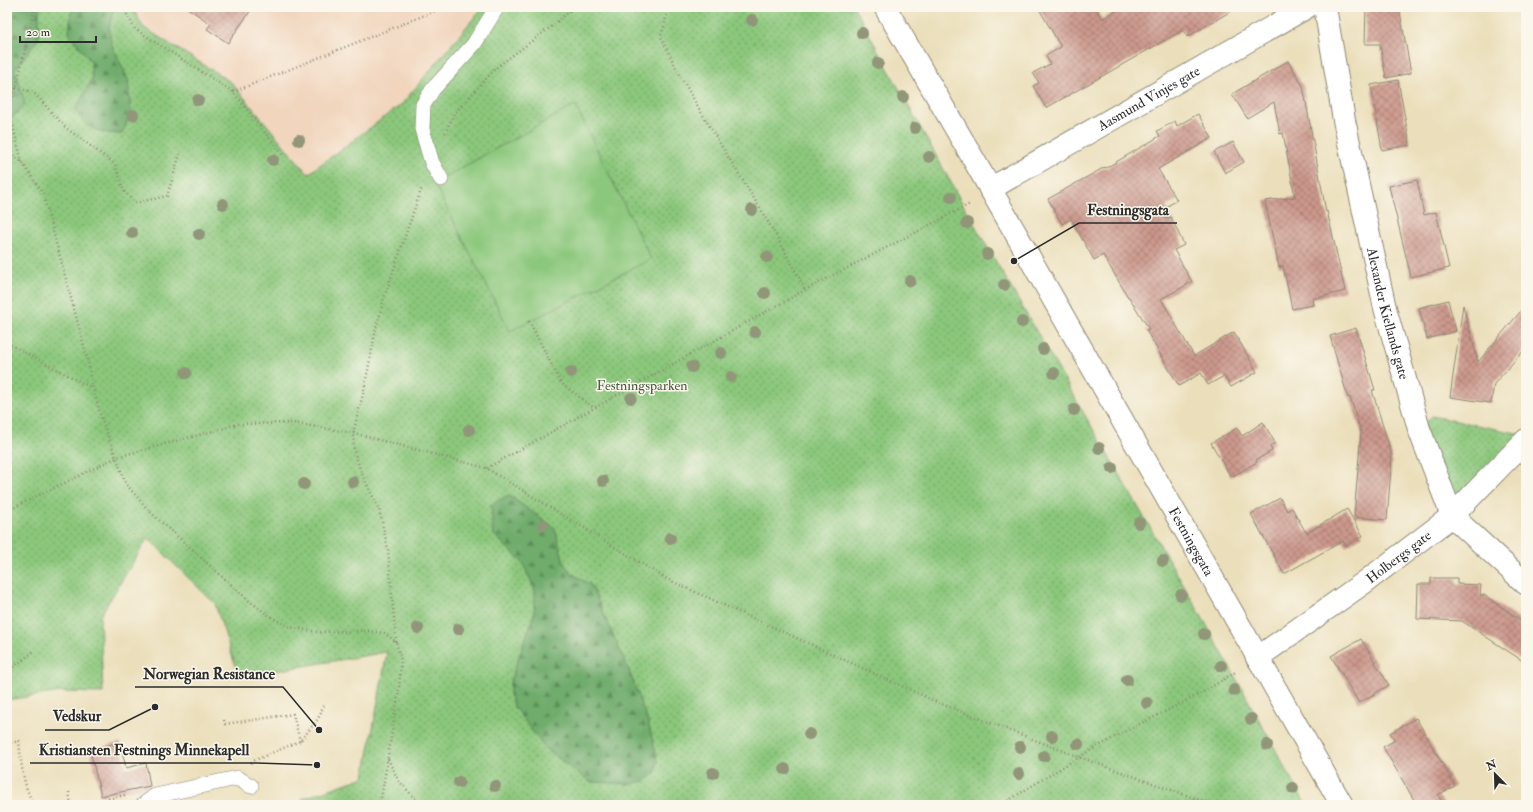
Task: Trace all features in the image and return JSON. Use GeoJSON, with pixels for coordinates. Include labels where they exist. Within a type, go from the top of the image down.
{"type":"FeatureCollection","features":[{"type":"Feature","properties":{"kind":"street","name":"Festningsgata"},"geometry":{"type":"LineString","coordinates":[[885,7],[1342,805]]}},
{"type":"Feature","properties":{"kind":"street","name":"Aasmund Vinjes gate"},"geometry":{"type":"LineString","coordinates":[[990,189],[1307,7]]}},
{"type":"Feature","properties":{"kind":"street","name":"Alexander Kiellands gate"},"geometry":{"type":"LineString","coordinates":[[1325,7],[1344,120],[1385,308],[1419,429],[1452,516],[1526,584]]}},
{"type":"Feature","properties":{"kind":"street","name":"Holbergs gate"},"geometry":{"type":"LineString","coordinates":[[1257,658],[1365,582],[1452,516],[1526,440]]}},
{"type":"Feature","properties":{"kind":"lane"},"geometry":{"type":"LineString","coordinates":[[441,179],[432,164],[422,129],[423,106],[433,89],[474,44],[498,7]]}},
{"type":"Feature","properties":{"kind":"lane"},"geometry":{"type":"LineString","coordinates":[[146,803],[155,796],[237,778],[251,786]]}},
{"type":"Feature","properties":{"kind":"path"},"geometry":{"type":"LineString","coordinates":[[35,7],[16,88],[8,107],[22,162],[43,194],[88,361],[100,414],[126,484],[149,511],[248,600],[271,617],[290,627],[317,632],[369,631],[384,633],[396,642]]}},
{"type":"Feature","properties":{"kind":"path"},"geometry":{"type":"LineString","coordinates":[[123,7],[135,30],[233,92],[284,156]]}},
{"type":"Feature","properties":{"kind":"path"},"geometry":{"type":"LineString","coordinates":[[233,92],[445,7]]}},
{"type":"Feature","properties":{"kind":"path"},"geometry":{"type":"LineString","coordinates":[[380,805],[399,689],[401,660],[396,642],[388,549],[384,529],[379,509],[362,474],[354,451],[353,433],[364,390],[377,324],[385,295],[432,164],[454,114],[498,66],[574,7]]}},
{"type":"Feature","properties":{"kind":"path"},"geometry":{"type":"LineString","coordinates":[[669,7],[661,37],[676,70],[731,158],[794,267],[805,290]]}},
{"type":"Feature","properties":{"kind":"path"},"geometry":{"type":"LineString","coordinates":[[16,88],[33,92],[66,128],[115,164],[124,191],[135,203],[167,196],[180,154]]}},
{"type":"Feature","properties":{"kind":"path"},"geometry":{"type":"LineString","coordinates":[[7,151],[22,162]]}},
{"type":"Feature","properties":{"kind":"path"},"geometry":{"type":"LineString","coordinates":[[486,468],[805,290],[970,204]]}},
{"type":"Feature","properties":{"kind":"path"},"geometry":{"type":"LineString","coordinates":[[529,321],[560,383],[594,408]]}},
{"type":"Feature","properties":{"kind":"path"},"geometry":{"type":"LineString","coordinates":[[7,343],[93,388]]}},
{"type":"Feature","properties":{"kind":"path"},"geometry":{"type":"LineString","coordinates":[[7,511],[117,457],[239,424],[293,423],[353,433],[486,468],[667,579],[939,703],[1078,758],[1214,805]]}},
{"type":"Feature","properties":{"kind":"path"},"geometry":{"type":"LineString","coordinates":[[7,672],[34,651]]}},
{"type":"Feature","properties":{"kind":"path"},"geometry":{"type":"LineString","coordinates":[[1001,805],[1078,758],[1126,731],[1198,695],[1237,670]]}},
{"type":"Feature","properties":{"kind":"path"},"geometry":{"type":"LineString","coordinates":[[237,778],[253,761],[300,741],[318,719],[324,705]]}},
{"type":"Feature","properties":{"kind":"path"},"geometry":{"type":"LineString","coordinates":[[224,720],[225,724],[293,714],[300,741]]}},
{"type":"Feature","properties":{"kind":"path"},"geometry":{"type":"LineString","coordinates":[[7,744],[19,741],[21,766],[30,798],[34,805]]}},
{"type":"Feature","properties":{"kind":"path"},"geometry":{"type":"LineString","coordinates":[[388,759],[398,780],[421,805]]}},
{"type":"Feature","properties":{"kind":"path"},"geometry":{"type":"LineString","coordinates":[[69,792],[71,805]]}},
{"type":"Feature","properties":{"kind":"path"},"geometry":{"type":"LineString","coordinates":[[81,805],[139,792],[146,803]]}},
{"type":"Feature","properties":{"kind":"shaded area"},"geometry":{"type":"Polygon","coordinates":[[[132,7],[483,7],[402,104],[308,174],[231,82],[143,27],[132,7]]]}},
{"type":"Feature","properties":{"kind":"green space","name":"Festningsparken"},"geometry":{"type":"Polygon","coordinates":[[[7,7],[132,7],[143,27],[231,82],[308,174],[402,104],[483,7],[854,7],[966,210],[1210,631],[1306,805],[300,805],[302,799],[364,777],[387,652],[239,677],[215,604],[148,538],[100,616],[103,693],[60,692],[7,700],[7,7]]]}},
{"type":"Feature","properties":{"kind":"green space"},"geometry":{"type":"Polygon","coordinates":[[[7,7],[39,7],[39,38],[15,69],[25,104],[15,115],[7,118],[7,7]]]}},
{"type":"Feature","properties":{"kind":"green space"},"geometry":{"type":"Polygon","coordinates":[[[74,7],[113,7],[109,27],[111,43],[128,79],[131,113],[122,134],[106,133],[95,130],[85,123],[75,111],[92,79],[91,62],[69,33],[71,13],[74,7]]]}},
{"type":"Feature","properties":{"kind":"green space"},"geometry":{"type":"Polygon","coordinates":[[[575,105],[651,259],[510,331],[434,183],[575,105]]]}},
{"type":"Feature","properties":{"kind":"green space"},"geometry":{"type":"Polygon","coordinates":[[[1432,416],[1526,435],[1452,516],[1419,429],[1432,416]]]}},
{"type":"Feature","properties":{"kind":"green space"},"geometry":{"type":"Polygon","coordinates":[[[508,495],[555,528],[564,563],[571,573],[591,585],[630,673],[648,722],[658,761],[655,773],[645,781],[630,784],[590,782],[546,749],[514,707],[510,694],[510,682],[534,614],[535,591],[523,563],[493,534],[491,505],[508,495]]]}},
{"type":"Feature","properties":{"kind":"building"},"geometry":{"type":"Polygon","coordinates":[[[186,7],[253,7],[228,43],[207,29],[211,24],[186,7]]]}},
{"type":"Feature","properties":{"kind":"building"},"geometry":{"type":"Polygon","coordinates":[[[1038,7],[1095,7],[1102,19],[1123,7],[1238,7],[1187,37],[1183,30],[1046,108],[1033,86],[1039,83],[1033,73],[1050,64],[1046,56],[1061,47],[1038,7]]]}},
{"type":"Feature","properties":{"kind":"building"},"geometry":{"type":"Polygon","coordinates":[[[1366,7],[1399,7],[1411,73],[1386,78],[1380,44],[1365,44],[1366,7]]]}},
{"type":"Feature","properties":{"kind":"building"},"geometry":{"type":"Polygon","coordinates":[[[1288,61],[1303,86],[1326,212],[1327,211],[1345,291],[1312,299],[1313,305],[1292,309],[1283,266],[1279,267],[1265,201],[1295,197],[1283,133],[1280,134],[1274,102],[1247,118],[1232,94],[1288,61]]]}},
{"type":"Feature","properties":{"kind":"building"},"geometry":{"type":"Polygon","coordinates":[[[1398,80],[1410,145],[1382,150],[1371,85],[1398,80]]]}},
{"type":"Feature","properties":{"kind":"building"},"geometry":{"type":"Polygon","coordinates":[[[1198,114],[1212,138],[1158,169],[1177,200],[1166,207],[1170,215],[1164,218],[1171,217],[1184,245],[1174,250],[1192,282],[1161,299],[1194,356],[1234,332],[1257,372],[1231,387],[1224,376],[1208,385],[1201,373],[1179,386],[1146,330],[1149,329],[1103,255],[1094,260],[1071,219],[1062,224],[1048,199],[1105,167],[1106,168],[1160,136],[1157,131],[1175,121],[1177,126],[1198,114]]]}},
{"type":"Feature","properties":{"kind":"building"},"geometry":{"type":"Polygon","coordinates":[[[1233,142],[1244,162],[1225,173],[1214,152],[1233,142]]]}},
{"type":"Feature","properties":{"kind":"building"},"geometry":{"type":"Polygon","coordinates":[[[1417,180],[1424,215],[1436,212],[1449,268],[1411,277],[1389,186],[1417,180]]]}},
{"type":"Feature","properties":{"kind":"building"},"geometry":{"type":"Polygon","coordinates":[[[1448,300],[1456,331],[1427,339],[1419,308],[1448,300]]]}},
{"type":"Feature","properties":{"kind":"building"},"geometry":{"type":"Polygon","coordinates":[[[1463,305],[1478,362],[1526,305],[1526,348],[1494,384],[1491,403],[1450,397],[1463,305]]]}},
{"type":"Feature","properties":{"kind":"building"},"geometry":{"type":"Polygon","coordinates":[[[1356,328],[1375,390],[1372,390],[1392,456],[1387,520],[1354,517],[1361,432],[1350,397],[1348,398],[1330,336],[1356,328]]]}},
{"type":"Feature","properties":{"kind":"building"},"geometry":{"type":"Polygon","coordinates":[[[1263,422],[1275,443],[1270,446],[1272,451],[1256,460],[1257,462],[1231,477],[1211,443],[1237,428],[1242,436],[1263,422]]]}},
{"type":"Feature","properties":{"kind":"building"},"geometry":{"type":"Polygon","coordinates":[[[1280,498],[1287,511],[1292,508],[1307,533],[1347,509],[1363,536],[1346,546],[1343,541],[1284,574],[1251,514],[1280,498]]]}},
{"type":"Feature","properties":{"kind":"building"},"geometry":{"type":"Polygon","coordinates":[[[1431,578],[1457,578],[1457,584],[1481,585],[1480,595],[1484,595],[1526,624],[1526,663],[1462,621],[1417,619],[1418,584],[1431,584],[1431,578]]]}},
{"type":"Feature","properties":{"kind":"building"},"geometry":{"type":"Polygon","coordinates":[[[1361,639],[1389,685],[1359,703],[1331,656],[1361,639]]]}},
{"type":"Feature","properties":{"kind":"building"},"geometry":{"type":"Polygon","coordinates":[[[1416,718],[1455,786],[1438,795],[1444,805],[1417,805],[1383,747],[1395,740],[1390,733],[1416,718]]]}},
{"type":"Feature","properties":{"kind":"building"},"geometry":{"type":"Polygon","coordinates":[[[120,742],[126,768],[146,763],[150,786],[101,796],[90,750],[120,742]]]}},
{"type":"Feature","properties":{"kind":"place","name":"Festningsgata"},"geometry":{"type":"Point","coordinates":[1014,261]}},
{"type":"Feature","properties":{"kind":"place","name":"Vedskur"},"geometry":{"type":"Point","coordinates":[155,707]}},
{"type":"Feature","properties":{"kind":"place","name":"Norwegian Resistance"},"geometry":{"type":"Point","coordinates":[319,730]}},
{"type":"Feature","properties":{"kind":"place","name":"Kristiansten Festnings Minnekapell"},"geometry":{"type":"Point","coordinates":[317,765]}}]}
